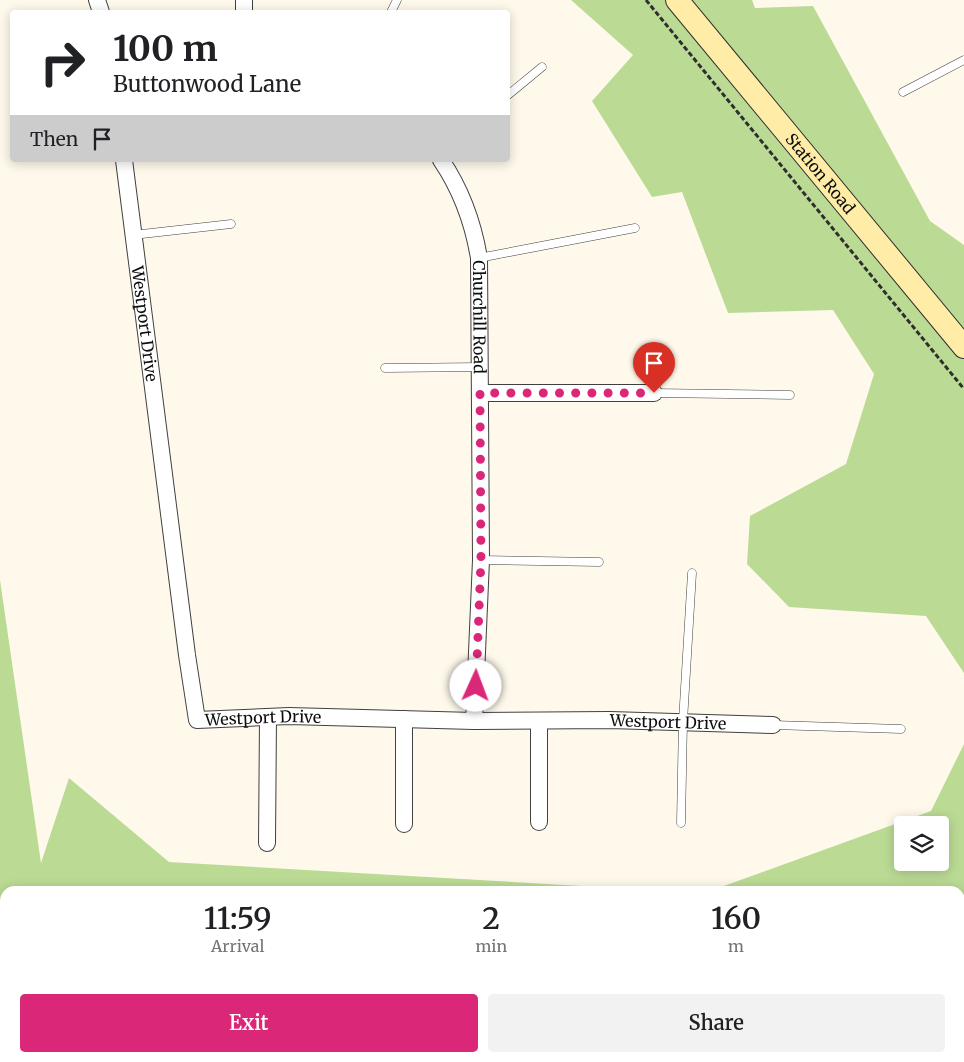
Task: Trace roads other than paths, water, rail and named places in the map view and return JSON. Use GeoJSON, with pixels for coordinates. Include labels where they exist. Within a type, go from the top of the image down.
{"type":"FeatureCollection","features":[{"type":"Feature","properties":{"kind":"street","name":"Station Road"},"geometry":{"type":"LineString","coordinates":[[677,0],[964,347]]}},
{"type":"Feature","properties":{"kind":"street","name":"Westport Drive"},"geometry":{"type":"LineString","coordinates":[[124,162],[188,665],[197,720],[268,717],[474,721],[683,721],[773,725]]}},
{"type":"Feature","properties":{"kind":"street","name":"Churchill Road"},"geometry":{"type":"LineString","coordinates":[[442,162],[464,200],[475,232],[479,258],[481,560],[474,721]]}},
{"type":"Feature","properties":{"kind":"street"},"geometry":{"type":"LineString","coordinates":[[480,393],[654,393]]}},
{"type":"Feature","properties":{"kind":"street"},"geometry":{"type":"LineString","coordinates":[[267,843],[268,717]]}},
{"type":"Feature","properties":{"kind":"street"},"geometry":{"type":"LineString","coordinates":[[404,719],[404,824]]}},
{"type":"Feature","properties":{"kind":"street"},"geometry":{"type":"LineString","coordinates":[[539,721],[539,822]]}},
{"type":"Feature","properties":{"kind":"lane"},"geometry":{"type":"LineString","coordinates":[[903,92],[964,60]]}},
{"type":"Feature","properties":{"kind":"lane"},"geometry":{"type":"LineString","coordinates":[[510,93],[542,67]]}},
{"type":"Feature","properties":{"kind":"lane"},"geometry":{"type":"LineString","coordinates":[[133,235],[231,224]]}},
{"type":"Feature","properties":{"kind":"lane"},"geometry":{"type":"LineString","coordinates":[[479,258],[635,228]]}},
{"type":"Feature","properties":{"kind":"lane"},"geometry":{"type":"LineString","coordinates":[[385,368],[481,368]]}},
{"type":"Feature","properties":{"kind":"lane"},"geometry":{"type":"LineString","coordinates":[[654,393],[790,395]]}},
{"type":"Feature","properties":{"kind":"lane"},"geometry":{"type":"LineString","coordinates":[[481,560],[600,562]]}},
{"type":"Feature","properties":{"kind":"lane"},"geometry":{"type":"LineString","coordinates":[[681,823],[683,721],[692,573]]}},
{"type":"Feature","properties":{"kind":"lane"},"geometry":{"type":"LineString","coordinates":[[773,725],[901,729]]}}]}
